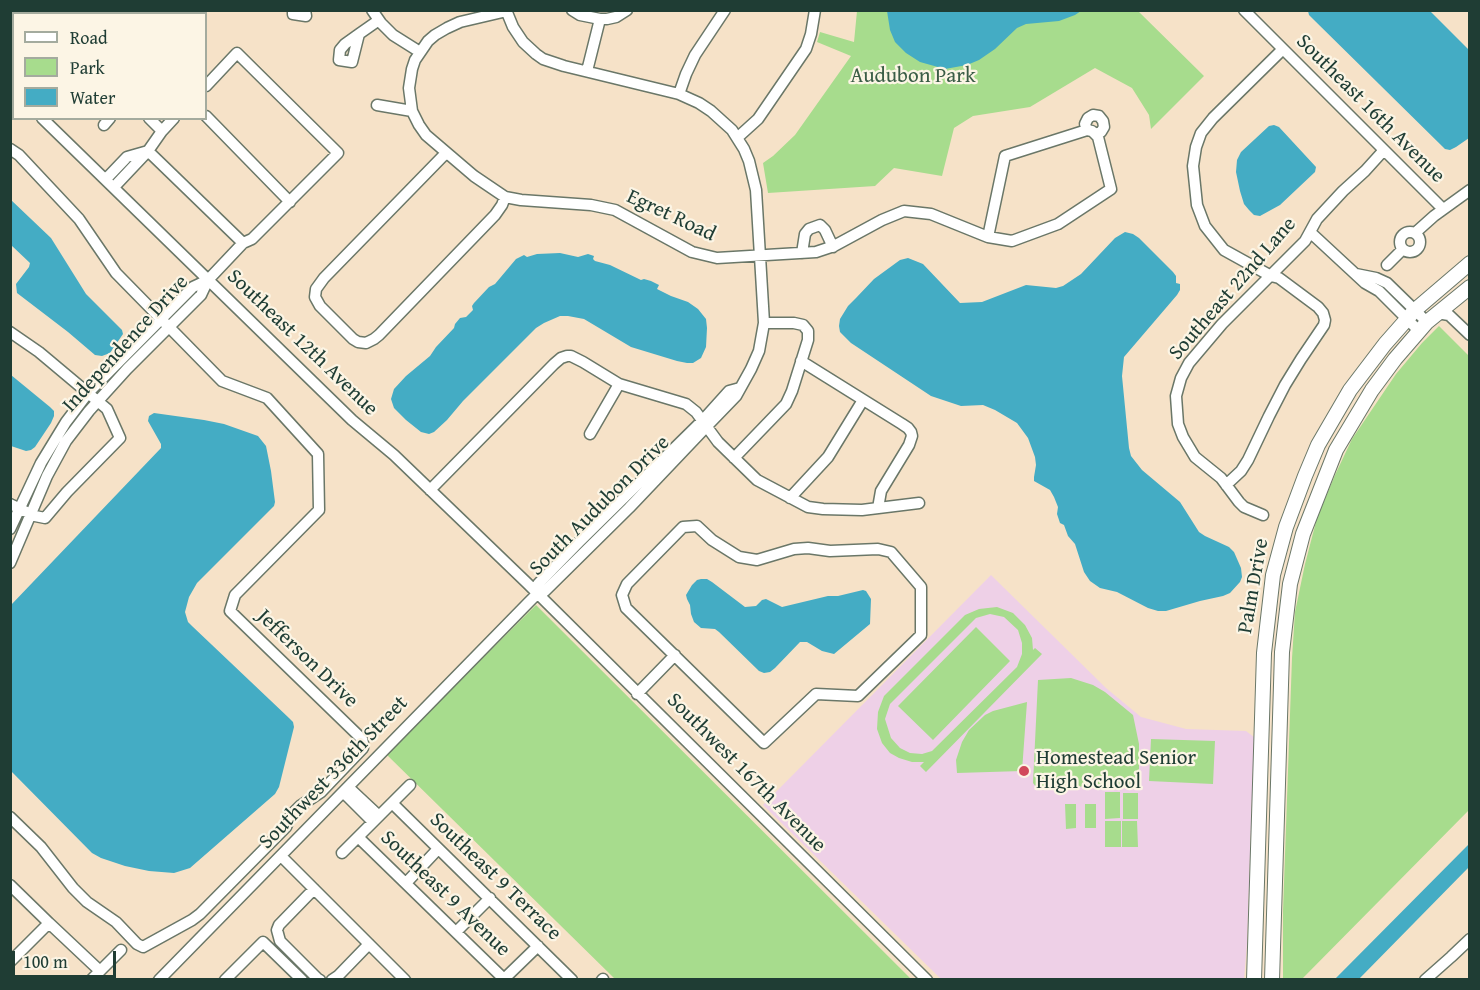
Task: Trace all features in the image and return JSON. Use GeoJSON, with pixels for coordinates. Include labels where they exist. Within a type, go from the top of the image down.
{"type":"FeatureCollection","features":[{"type":"Feature","properties":{"kind":"main road","name":"Palm Drive"},"geometry":{"type":"LineString","coordinates":[[1254,980],[1264,653],[1273,575],[1286,527],[1318,445],[1350,390],[1411,314],[1470,263]]}},
{"type":"Feature","properties":{"kind":"main road","name":"Palm Drive"},"geometry":{"type":"LineString","coordinates":[[1272,980],[1282,652],[1290,584],[1302,534],[1336,450],[1372,390],[1395,359],[1428,322],[1470,287]]}},
{"type":"Feature","properties":{"kind":"street"},"geometry":{"type":"LineString","coordinates":[[293,10],[293,14],[306,16],[305,10]]}},
{"type":"Feature","properties":{"kind":"street"},"geometry":{"type":"LineString","coordinates":[[572,10],[580,15],[600,19],[616,17],[627,10]]}},
{"type":"Feature","properties":{"kind":"street"},"geometry":{"type":"LineString","coordinates":[[679,94],[695,55],[725,10]]}},
{"type":"Feature","properties":{"kind":"street"},"geometry":{"type":"LineString","coordinates":[[737,138],[758,119],[802,55],[812,34],[815,10]]}},
{"type":"Feature","properties":{"kind":"street","name":"Southeast 16th Avenue"},"geometry":{"type":"LineString","coordinates":[[1244,10],[1443,209]]}},
{"type":"Feature","properties":{"kind":"street","name":"South Audubon Drive"},"geometry":{"type":"LineString","coordinates":[[506,11],[517,35],[523,42],[536,54],[552,63],[679,94],[699,103],[726,124],[737,138],[749,161],[754,178],[764,323],[759,351],[736,396],[704,424],[629,508],[545,591],[537,594]]}},
{"type":"Feature","properties":{"kind":"street","name":"Egret Road"},"geometry":{"type":"LineString","coordinates":[[506,11],[460,22],[428,41],[412,69],[409,99],[412,111],[422,130],[474,176],[504,197],[591,205],[615,210],[692,252],[717,258],[816,252],[833,247],[882,220],[904,211],[931,214],[988,237],[1012,241],[1058,224],[1111,189],[1098,137],[1091,132],[1005,156],[988,237]]}},
{"type":"Feature","properties":{"kind":"street"},"geometry":{"type":"LineString","coordinates":[[359,34],[375,13],[393,35],[420,52]]}},
{"type":"Feature","properties":{"kind":"street"},"geometry":{"type":"LineString","coordinates":[[587,71],[600,19]]}},
{"type":"Feature","properties":{"kind":"street"},"geometry":{"type":"LineString","coordinates":[[1226,485],[1248,460],[1285,385],[1325,320],[1318,307],[1279,278],[1271,276],[1224,250],[1204,226],[1197,205],[1193,166],[1201,133],[1213,118],[1283,49]]}},
{"type":"Feature","properties":{"kind":"street","name":"Independence Drive"},"geometry":{"type":"LineString","coordinates":[[10,529],[15,506],[66,422],[166,323],[193,287],[208,280],[243,243],[252,239],[338,153],[237,53],[207,85]]}},
{"type":"Feature","properties":{"kind":"street"},"geometry":{"type":"LineString","coordinates":[[377,105],[412,111]]}},
{"type":"Feature","properties":{"kind":"street"},"geometry":{"type":"LineString","coordinates":[[207,117],[290,202]]}},
{"type":"Feature","properties":{"kind":"street","name":"Southeast 12th Avenue"},"geometry":{"type":"LineString","coordinates":[[44,120],[352,420],[394,455],[537,594]]}},
{"type":"Feature","properties":{"kind":"street"},"geometry":{"type":"LineString","coordinates":[[151,120],[162,131]]}},
{"type":"Feature","properties":{"kind":"street"},"geometry":{"type":"LineString","coordinates":[[110,183],[127,157],[148,151],[172,120]]}},
{"type":"Feature","properties":{"kind":"street"},"geometry":{"type":"LineString","coordinates":[[10,149],[19,155],[78,219],[116,273],[166,323]]}},
{"type":"Feature","properties":{"kind":"street","name":"Southeast 22nd Lane"},"geometry":{"type":"LineString","coordinates":[[1263,515],[1244,507],[1221,478],[1195,456],[1178,424],[1176,396],[1181,378],[1189,363],[1222,324],[1305,241],[1317,219],[1384,150]]}},
{"type":"Feature","properties":{"kind":"street"},"geometry":{"type":"LineString","coordinates":[[148,151],[243,243]]}},
{"type":"Feature","properties":{"kind":"street"},"geometry":{"type":"LineString","coordinates":[[446,153],[324,278],[316,289],[317,301],[324,310],[358,342],[369,342],[379,335],[495,215],[504,197]]}},
{"type":"Feature","properties":{"kind":"street"},"geometry":{"type":"LineString","coordinates":[[1415,233],[1470,190]]}},
{"type":"Feature","properties":{"kind":"street"},"geometry":{"type":"LineString","coordinates":[[802,253],[805,234],[809,229],[820,225],[833,247]]}},
{"type":"Feature","properties":{"kind":"street"},"geometry":{"type":"LineString","coordinates":[[1310,232],[1365,284],[1411,314],[1428,322],[1449,315],[1470,335]]}},
{"type":"Feature","properties":{"kind":"street"},"geometry":{"type":"LineString","coordinates":[[1409,232],[1418,235],[1420,242],[1416,251],[1409,253],[1403,249],[1400,244],[1403,235],[1409,232]]}},
{"type":"Feature","properties":{"kind":"street"},"geometry":{"type":"LineString","coordinates":[[1387,265],[1403,249]]}},
{"type":"Feature","properties":{"kind":"street"},"geometry":{"type":"LineString","coordinates":[[1449,303],[1452,318]]}},
{"type":"Feature","properties":{"kind":"street","name":"Jefferson Drive"},"geometry":{"type":"LineString","coordinates":[[166,323],[222,381],[267,398],[318,454],[319,510],[235,595],[230,611],[362,739],[363,748],[321,792],[300,806]]}},
{"type":"Feature","properties":{"kind":"street"},"geometry":{"type":"LineString","coordinates":[[734,458],[786,404],[808,340],[806,327],[799,323],[764,323]]}},
{"type":"Feature","properties":{"kind":"street"},"geometry":{"type":"LineString","coordinates":[[10,332],[39,352],[107,409],[120,438],[45,518],[15,506]]}},
{"type":"Feature","properties":{"kind":"street"},"geometry":{"type":"LineString","coordinates":[[430,490],[561,358],[571,356],[619,384],[684,403],[693,409],[718,442],[757,480],[813,508],[848,510],[919,503]]}},
{"type":"Feature","properties":{"kind":"street"},"geometry":{"type":"LineString","coordinates":[[801,361],[902,424],[911,432],[909,445],[881,491],[878,508]]}},
{"type":"Feature","properties":{"kind":"street"},"geometry":{"type":"LineString","coordinates":[[590,434],[619,384]]}},
{"type":"Feature","properties":{"kind":"street","name":"Independence Drive"},"geometry":{"type":"LineString","coordinates":[[10,563],[47,476],[93,397]]}},
{"type":"Feature","properties":{"kind":"street"},"geometry":{"type":"LineString","coordinates":[[790,498],[828,457],[863,400]]}},
{"type":"Feature","properties":{"kind":"street"},"geometry":{"type":"LineString","coordinates":[[697,526],[712,540],[739,557],[757,560],[794,549],[808,548],[830,551],[878,549],[891,552],[921,588],[921,635],[858,696],[816,694],[764,743],[673,653],[626,608],[622,595],[627,584],[683,527],[697,526]]}},
{"type":"Feature","properties":{"kind":"street","name":"Southwest 167th Avenue"},"geometry":{"type":"LineString","coordinates":[[537,594],[927,980]]}},
{"type":"Feature","properties":{"kind":"street","name":"Southwest 336th Street"},"geometry":{"type":"LineString","coordinates":[[165,977],[280,856],[537,594]]}},
{"type":"Feature","properties":{"kind":"street"},"geometry":{"type":"LineString","coordinates":[[635,691],[673,653]]}},
{"type":"Feature","properties":{"kind":"street"},"geometry":{"type":"LineString","coordinates":[[342,853],[410,785]]}},
{"type":"Feature","properties":{"kind":"street"},"geometry":{"type":"LineString","coordinates":[[346,790],[376,819]]}},
{"type":"Feature","properties":{"kind":"street","name":"Southeast 9 Terrace"},"geometry":{"type":"LineString","coordinates":[[392,803],[572,980]]}},
{"type":"Feature","properties":{"kind":"street"},"geometry":{"type":"LineString","coordinates":[[10,817],[40,847],[87,902],[116,922],[137,944],[143,947],[200,914],[286,827],[291,815],[300,806],[315,820]]}},
{"type":"Feature","properties":{"kind":"street","name":"Southeast 9 Avenue"},"geometry":{"type":"LineString","coordinates":[[358,837],[504,979]]}},
{"type":"Feature","properties":{"kind":"street"},"geometry":{"type":"LineString","coordinates":[[406,883],[438,849]]}},
{"type":"Feature","properties":{"kind":"street"},"geometry":{"type":"LineString","coordinates":[[280,856],[405,980]]}},
{"type":"Feature","properties":{"kind":"street"},"geometry":{"type":"LineString","coordinates":[[10,885],[100,971]]}},
{"type":"Feature","properties":{"kind":"street"},"geometry":{"type":"LineString","coordinates":[[314,889],[279,925],[277,930],[280,941],[320,980]]}},
{"type":"Feature","properties":{"kind":"street"},"geometry":{"type":"LineString","coordinates":[[456,932],[490,898]]}},
{"type":"Feature","properties":{"kind":"street"},"geometry":{"type":"LineString","coordinates":[[10,962],[49,923]]}},
{"type":"Feature","properties":{"kind":"street"},"geometry":{"type":"LineString","coordinates":[[1425,980],[1470,939]]}},
{"type":"Feature","properties":{"kind":"street"},"geometry":{"type":"LineString","coordinates":[[225,980],[263,942],[302,980]]}},
{"type":"Feature","properties":{"kind":"street"},"geometry":{"type":"LineString","coordinates":[[332,980],[369,944]]}},
{"type":"Feature","properties":{"kind":"street"},"geometry":{"type":"LineString","coordinates":[[504,979],[538,946]]}},
{"type":"Feature","properties":{"kind":"street"},"geometry":{"type":"LineString","coordinates":[[91,980],[121,950]]}},
{"type":"Feature","properties":{"kind":"shaded area","name":"Homestead Senior High School"},"geometry":{"type":"Polygon","coordinates":[[[991,575],[1106,688],[1141,717],[1186,729],[1246,731],[1254,737],[1244,979],[941,979],[763,805],[991,575]]]}},
{"type":"Feature","properties":{"kind":"green space","name":"Audubon Park"},"geometry":{"type":"Polygon","coordinates":[[[857,11],[1138,11],[1204,76],[1151,129],[1149,115],[1132,88],[1095,68],[1030,107],[973,116],[954,128],[942,176],[894,168],[875,186],[768,193],[763,163],[795,135],[851,56],[817,42],[820,32],[854,42],[857,11]]]}},
{"type":"Feature","properties":{"kind":"green space"},"geometry":{"type":"Polygon","coordinates":[[[1439,326],[1469,356],[1469,810],[1302,979],[1283,979],[1283,911],[1292,658],[1295,612],[1305,564],[1317,518],[1352,439],[1396,374],[1439,326]]]}},
{"type":"Feature","properties":{"kind":"green space"},"geometry":{"type":"Polygon","coordinates":[[[536,605],[911,979],[615,979],[386,754],[536,605]]]}},
{"type":"Feature","properties":{"kind":"green space"},"geometry":{"type":"Polygon","coordinates":[[[997,607],[1013,613],[1025,625],[1032,638],[1033,650],[1035,648],[1042,654],[926,772],[920,766],[924,762],[912,762],[899,758],[890,753],[882,743],[877,729],[878,712],[884,696],[965,615],[979,609],[997,607]],[[990,614],[976,618],[890,704],[885,719],[891,738],[900,748],[910,753],[922,754],[932,751],[1017,667],[1022,654],[1022,643],[1018,630],[1004,617],[990,614]]]}},
{"type":"Feature","properties":{"kind":"green space"},"geometry":{"type":"Polygon","coordinates":[[[976,627],[1010,661],[933,740],[898,706],[976,627]]]}},
{"type":"Feature","properties":{"kind":"green space"},"geometry":{"type":"Polygon","coordinates":[[[1071,678],[1093,685],[1105,692],[1133,715],[1139,744],[1139,786],[1036,787],[1033,783],[1038,680],[1071,678]]]}},
{"type":"Feature","properties":{"kind":"green space"},"geometry":{"type":"Polygon","coordinates":[[[1027,702],[1022,771],[957,773],[956,760],[969,730],[985,715],[993,711],[1027,702]]]}},
{"type":"Feature","properties":{"kind":"green space"},"geometry":{"type":"Polygon","coordinates":[[[1151,739],[1215,741],[1213,784],[1149,781],[1151,739]]]}},
{"type":"Feature","properties":{"kind":"green space"},"geometry":{"type":"Polygon","coordinates":[[[1105,792],[1120,792],[1120,818],[1105,819],[1105,792]]]}},
{"type":"Feature","properties":{"kind":"green space"},"geometry":{"type":"Polygon","coordinates":[[[1123,793],[1138,793],[1138,819],[1123,819],[1123,793]]]}},
{"type":"Feature","properties":{"kind":"green space"},"geometry":{"type":"Polygon","coordinates":[[[1065,804],[1076,804],[1076,828],[1066,829],[1065,804]]]}},
{"type":"Feature","properties":{"kind":"green space"},"geometry":{"type":"Polygon","coordinates":[[[1085,804],[1096,804],[1096,828],[1085,828],[1085,804]]]}},
{"type":"Feature","properties":{"kind":"green space"},"geometry":{"type":"Polygon","coordinates":[[[1105,821],[1121,821],[1121,847],[1105,847],[1105,821]]]}},
{"type":"Feature","properties":{"kind":"green space"},"geometry":{"type":"Polygon","coordinates":[[[1122,821],[1137,821],[1138,847],[1122,847],[1122,821]]]}},
{"type":"Feature","properties":{"kind":"water"},"geometry":{"type":"Polygon","coordinates":[[[887,10],[1081,11],[1059,21],[1026,24],[1017,28],[995,49],[979,60],[945,69],[920,62],[895,42],[890,30],[887,10]]]}},
{"type":"Feature","properties":{"kind":"water"},"geometry":{"type":"Polygon","coordinates":[[[1308,11],[1430,11],[1469,50],[1469,138],[1450,150],[1445,149],[1309,15],[1308,11]]]}},
{"type":"Feature","properties":{"kind":"water"},"geometry":{"type":"Polygon","coordinates":[[[1269,126],[1279,127],[1316,167],[1315,172],[1280,205],[1260,216],[1254,215],[1244,204],[1236,172],[1237,160],[1241,152],[1269,126]]]}},
{"type":"Feature","properties":{"kind":"water"},"geometry":{"type":"Polygon","coordinates":[[[10,199],[51,238],[86,294],[122,330],[123,334],[110,353],[102,356],[95,355],[17,293],[16,284],[30,263],[11,245],[10,199]]]}},
{"type":"Feature","properties":{"kind":"water"},"geometry":{"type":"Polygon","coordinates":[[[1125,232],[1139,238],[1173,272],[1176,276],[1176,283],[1180,284],[1177,295],[1124,357],[1122,376],[1131,456],[1142,470],[1180,502],[1199,532],[1229,547],[1234,552],[1242,577],[1230,593],[1166,611],[1148,608],[1117,592],[1100,588],[1090,581],[1084,572],[1075,544],[1068,536],[1064,525],[1060,523],[1054,497],[1050,490],[1034,481],[1035,457],[1028,438],[1017,423],[983,405],[961,406],[931,396],[851,343],[840,332],[839,326],[840,319],[848,306],[874,279],[900,260],[908,258],[923,264],[960,303],[982,302],[1026,285],[1056,288],[1063,286],[1081,274],[1115,238],[1125,232]]]}},
{"type":"Feature","properties":{"kind":"water"},"geometry":{"type":"Polygon","coordinates":[[[560,253],[578,257],[588,254],[594,256],[595,261],[610,265],[641,280],[651,281],[659,285],[657,289],[688,302],[698,309],[706,319],[707,328],[706,347],[701,358],[693,363],[677,361],[631,347],[584,319],[560,316],[536,328],[434,432],[429,434],[421,432],[406,420],[394,408],[391,399],[394,389],[430,356],[460,318],[466,317],[473,310],[474,303],[489,287],[495,284],[516,259],[524,255],[527,257],[560,253]]]}},
{"type":"Feature","properties":{"kind":"water"},"geometry":{"type":"Polygon","coordinates":[[[11,375],[54,411],[51,423],[31,450],[26,451],[11,446],[11,375]]]}},
{"type":"Feature","properties":{"kind":"water"},"geometry":{"type":"Polygon","coordinates":[[[154,413],[224,424],[258,436],[266,446],[274,506],[197,583],[189,597],[185,612],[188,622],[289,718],[294,727],[279,787],[275,794],[190,868],[174,873],[125,866],[92,853],[10,770],[11,605],[161,448],[148,421],[149,416],[154,413]]]}},
{"type":"Feature","properties":{"kind":"water"},"geometry":{"type":"Polygon","coordinates":[[[701,579],[712,582],[745,607],[756,606],[766,599],[782,607],[863,590],[871,599],[870,624],[834,654],[822,651],[807,642],[800,642],[775,668],[764,673],[759,671],[715,629],[701,628],[694,622],[686,595],[692,585],[701,579]]]}},
{"type":"Feature","properties":{"kind":"water"},"geometry":{"type":"Polygon","coordinates":[[[1469,844],[1469,867],[1359,979],[1335,979],[1469,844]]]}},
{"type":"Feature","properties":{"kind":"place","name":"Homestead Senior High School"},"geometry":{"type":"Point","coordinates":[1024,771]}}]}
